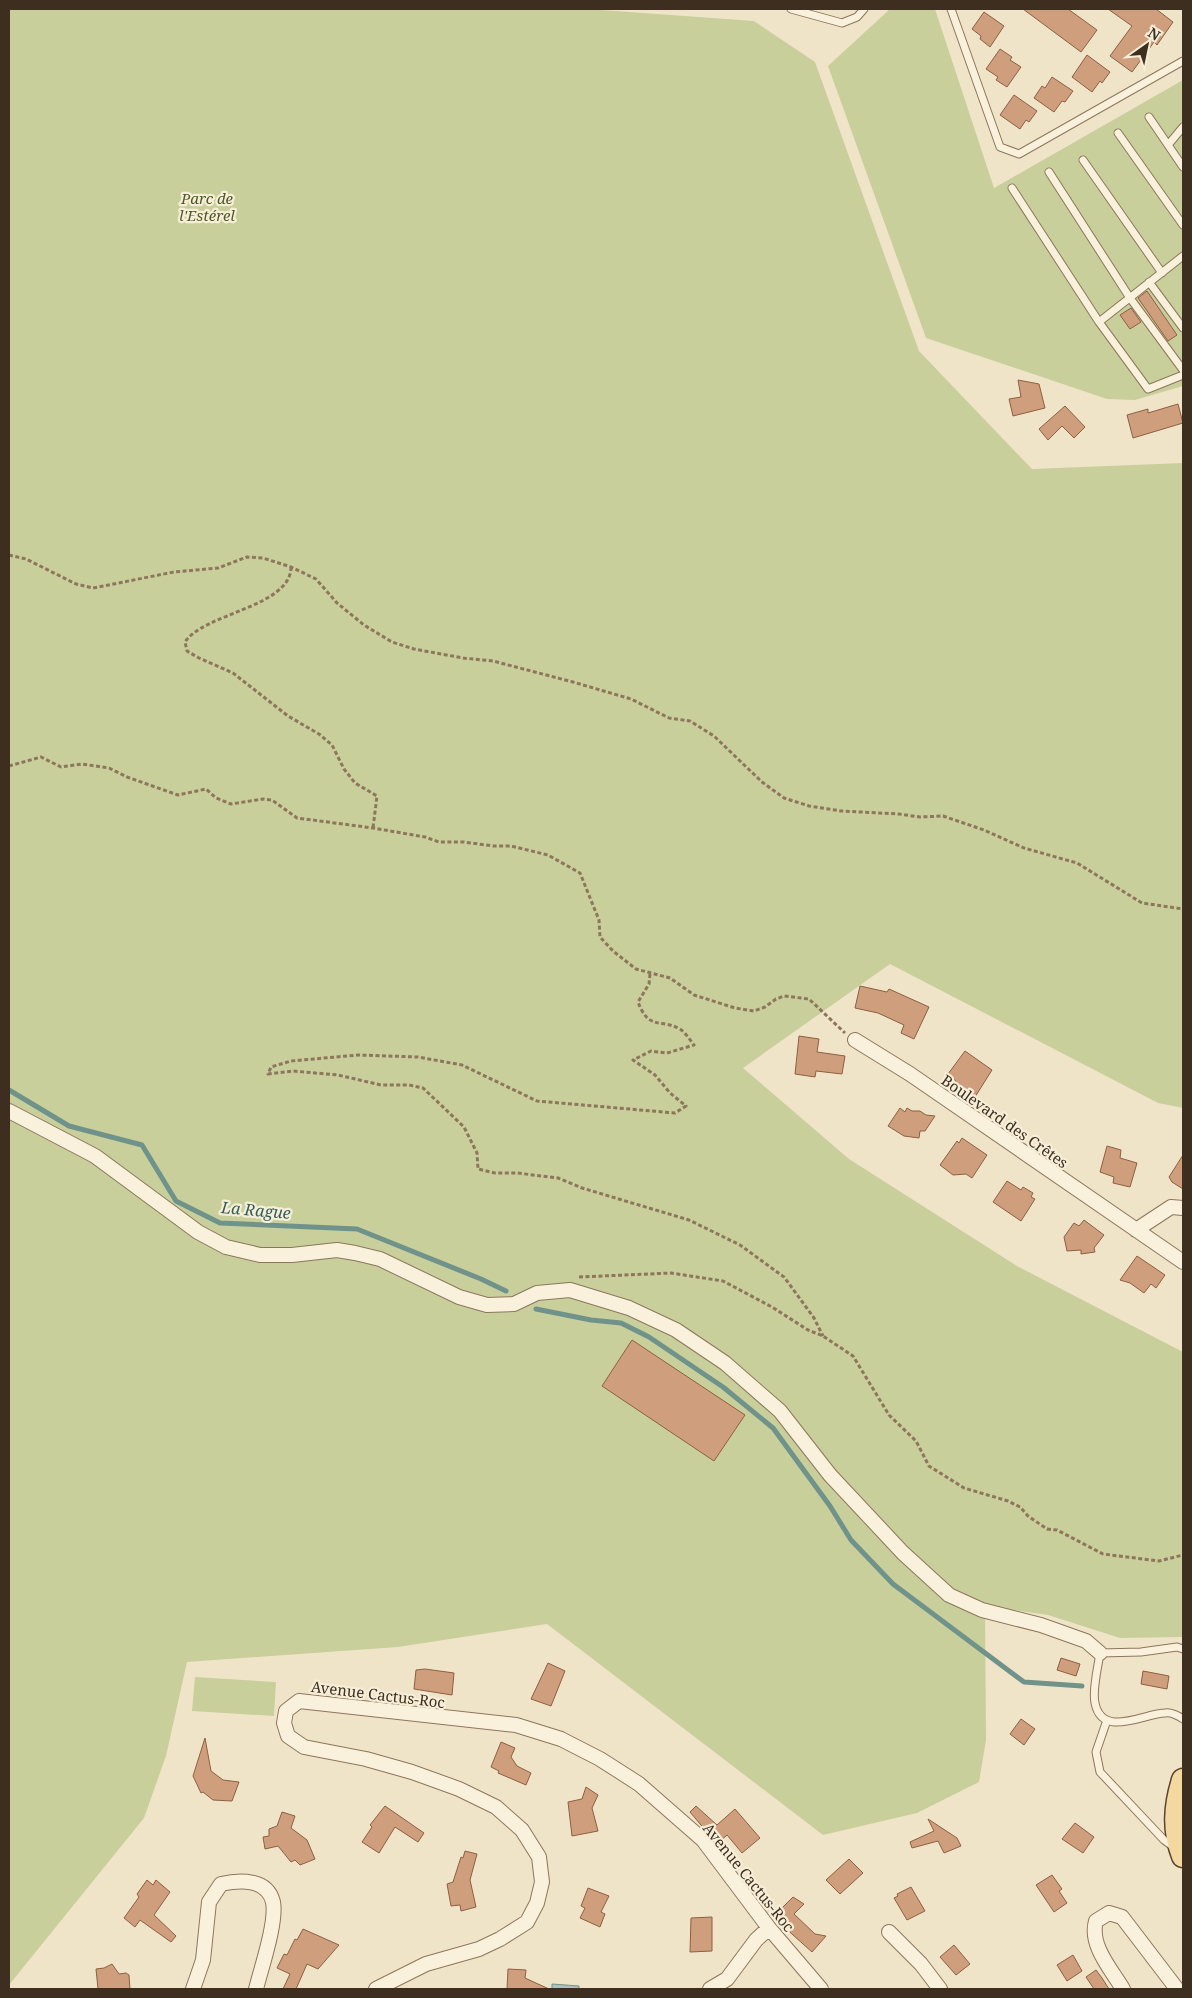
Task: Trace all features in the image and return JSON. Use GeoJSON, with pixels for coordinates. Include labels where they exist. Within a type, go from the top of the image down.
{"type":"FeatureCollection","features":[{"type":"Feature","properties":{"kind":"main road"},"geometry":{"type":"LineString","coordinates":[[1183,1780],[1176,1807],[1176,1830],[1183,1854]]}},
{"type":"Feature","properties":{"kind":"street","name":"Boulevard des Crêtes"},"geometry":{"type":"LineString","coordinates":[[856,1040],[910,1074],[1183,1262]]}},
{"type":"Feature","properties":{"kind":"street"},"geometry":{"type":"LineString","coordinates":[[9,1111],[95,1156],[198,1232],[226,1247],[260,1255],[292,1255],[336,1250],[356,1252],[380,1259],[459,1297],[487,1304],[514,1304],[537,1293],[570,1290],[628,1308],[668,1326],[725,1362],[780,1411],[830,1475],[903,1553],[950,1595],[982,1610],[1041,1625],[1086,1641],[1100,1653]]}},
{"type":"Feature","properties":{"kind":"street"},"geometry":{"type":"LineString","coordinates":[[1136,1230],[1170,1207],[1183,1208]]}},
{"type":"Feature","properties":{"kind":"street","name":"Avenue Cactus-Roc"},"geometry":{"type":"LineString","coordinates":[[376,1989],[426,1964],[479,1949],[493,1943],[527,1922],[537,1903],[542,1882],[539,1857],[516,1824],[496,1807],[459,1789],[412,1772],[366,1759],[304,1746],[288,1736],[284,1723],[286,1711],[299,1701],[516,1725],[560,1739],[600,1759],[639,1784],[703,1840],[769,1928],[821,1989]]}},
{"type":"Feature","properties":{"kind":"street"},"geometry":{"type":"LineString","coordinates":[[193,1989],[203,1960],[209,1902],[221,1884],[238,1880],[251,1881],[264,1890],[273,1901],[273,1920],[256,1989]]}},
{"type":"Feature","properties":{"kind":"street"},"geometry":{"type":"LineString","coordinates":[[1123,1989],[1097,1946],[1093,1930],[1096,1920],[1109,1913],[1122,1917],[1177,1989]]}},
{"type":"Feature","properties":{"kind":"street"},"geometry":{"type":"LineString","coordinates":[[710,1989],[727,1979],[756,1940],[769,1928]]}},
{"type":"Feature","properties":{"kind":"street"},"geometry":{"type":"LineString","coordinates":[[889,1932],[921,1964],[940,1989]]}},
{"type":"Feature","properties":{"kind":"lane"},"geometry":{"type":"LineString","coordinates":[[792,9],[842,23],[857,17],[864,9]]}},
{"type":"Feature","properties":{"kind":"lane"},"geometry":{"type":"LineString","coordinates":[[952,9],[1000,146],[1019,154],[1183,60]]}},
{"type":"Feature","properties":{"kind":"lane"},"geometry":{"type":"LineString","coordinates":[[1149,117],[1183,167]]}},
{"type":"Feature","properties":{"kind":"lane"},"geometry":{"type":"LineString","coordinates":[[1168,145],[1183,127]]}},
{"type":"Feature","properties":{"kind":"lane"},"geometry":{"type":"LineString","coordinates":[[1118,133],[1183,225]]}},
{"type":"Feature","properties":{"kind":"lane"},"geometry":{"type":"LineString","coordinates":[[1083,160],[1162,273]]}},
{"type":"Feature","properties":{"kind":"lane"},"geometry":{"type":"LineString","coordinates":[[1049,172],[1130,298],[1183,370]]}},
{"type":"Feature","properties":{"kind":"lane"},"geometry":{"type":"LineString","coordinates":[[1012,188],[1099,322],[1148,388],[1183,375]]}},
{"type":"Feature","properties":{"kind":"lane"},"geometry":{"type":"LineString","coordinates":[[1099,322],[1183,256]]}},
{"type":"Feature","properties":{"kind":"lane"},"geometry":{"type":"LineString","coordinates":[[1149,282],[1183,328]]}},
{"type":"Feature","properties":{"kind":"lane"},"geometry":{"type":"LineString","coordinates":[[1183,1649],[1100,1653],[1094,1703],[1099,1713],[1106,1720],[1123,1723],[1167,1712],[1183,1719]]}},
{"type":"Feature","properties":{"kind":"lane"},"geometry":{"type":"LineString","coordinates":[[1106,1720],[1096,1752],[1100,1772],[1164,1840],[1183,1854]]}},
{"type":"Feature","properties":{"kind":"path"},"geometry":{"type":"LineString","coordinates":[[9,555],[26,559],[76,584],[93,588],[174,572],[218,568],[247,556],[263,558],[291,567],[316,579],[337,603],[364,625],[392,642],[414,649],[493,661],[572,682],[631,699],[669,718],[690,722],[714,736],[762,782],[784,798],[809,806],[840,812],[899,814],[920,818],[943,816],[984,830],[1024,848],[1077,863],[1142,903],[1183,909]]}},
{"type":"Feature","properties":{"kind":"path"},"geometry":{"type":"LineString","coordinates":[[291,567],[291,576],[286,584],[251,607],[203,627],[190,635],[185,642],[187,650],[199,658],[233,673],[288,716],[319,734],[332,745],[344,770],[355,783],[377,796],[373,828]]}},
{"type":"Feature","properties":{"kind":"path"},"geometry":{"type":"LineString","coordinates":[[9,766],[41,757],[61,766],[82,764],[109,768],[127,777],[178,796],[206,789],[216,798],[231,804],[263,799],[272,800],[297,818],[373,828],[425,837],[438,842],[511,846],[548,855],[580,872],[599,920],[600,937],[613,951],[636,969],[670,978],[694,995],[735,1008],[754,1010],[765,1007],[784,996],[809,999],[839,1029],[856,1040]]}},
{"type":"Feature","properties":{"kind":"path"},"geometry":{"type":"LineString","coordinates":[[650,974],[649,984],[638,1002],[642,1013],[652,1022],[680,1030],[694,1045],[667,1053],[651,1051],[633,1060],[655,1074],[670,1093],[686,1106],[675,1113],[536,1101],[462,1066],[418,1057],[358,1055],[291,1061],[271,1066],[268,1074],[293,1071],[338,1075],[381,1085],[409,1085],[423,1088],[464,1127],[477,1153],[478,1169],[558,1178],[582,1188],[615,1196],[689,1220],[740,1245],[784,1277],[814,1318],[823,1336]]}},
{"type":"Feature","properties":{"kind":"path"},"geometry":{"type":"LineString","coordinates":[[570,1290],[577,1277],[671,1273],[723,1281],[772,1307],[808,1330],[823,1336],[853,1356],[889,1415],[916,1441],[929,1466],[964,1488],[1008,1501],[1020,1507],[1028,1516],[1047,1529],[1058,1530],[1103,1554],[1160,1560],[1183,1555]]}},
{"type":"Feature","properties":{"kind":"green space","name":"Parc de l'Estérel"},"geometry":{"type":"Polygon","coordinates":[[[9,9],[588,9],[754,21],[815,62],[919,351],[1032,469],[1183,463],[1183,1108],[1158,1103],[890,964],[743,1068],[849,1159],[1017,1266],[1183,1352],[1183,1637],[1120,1638],[1048,1615],[985,1606],[986,1740],[979,1782],[917,1813],[823,1835],[547,1624],[398,1647],[187,1662],[166,1756],[144,1818],[9,1985],[9,9]]]}},
{"type":"Feature","properties":{"kind":"green space"},"geometry":{"type":"Polygon","coordinates":[[[890,9],[935,9],[994,188],[1183,80],[1183,386],[1135,400],[1107,399],[926,338],[828,66],[890,9]]]}},
{"type":"Feature","properties":{"kind":"green space"},"geometry":{"type":"Polygon","coordinates":[[[195,1677],[276,1682],[274,1716],[192,1711],[195,1677]]]}},
{"type":"Feature","properties":{"kind":"water"},"geometry":{"type":"Polygon","coordinates":[[[552,1984],[579,1986],[579,1989],[552,1989],[552,1984]]]}},
{"type":"Feature","properties":{"kind":"building"},"geometry":{"type":"Polygon","coordinates":[[[1023,9],[1068,9],[1097,30],[1081,52],[1023,9]]]}},
{"type":"Feature","properties":{"kind":"building"},"geometry":{"type":"Polygon","coordinates":[[[1108,9],[1156,9],[1173,22],[1157,45],[1154,42],[1132,72],[1110,56],[1132,26],[1108,9]]]}},
{"type":"Feature","properties":{"kind":"building"},"geometry":{"type":"Polygon","coordinates":[[[984,12],[1004,26],[990,47],[972,29],[984,12]]]}},
{"type":"Feature","properties":{"kind":"building"},"geometry":{"type":"Polygon","coordinates":[[[1000,49],[1012,57],[1010,60],[1021,67],[1007,87],[996,80],[998,77],[986,69],[1000,49]]]}},
{"type":"Feature","properties":{"kind":"building"},"geometry":{"type":"Polygon","coordinates":[[[1087,55],[1110,72],[1092,92],[1072,77],[1087,55]]]}},
{"type":"Feature","properties":{"kind":"building"},"geometry":{"type":"Polygon","coordinates":[[[1052,77],[1073,91],[1054,112],[1034,98],[1042,86],[1045,88],[1052,77]]]}},
{"type":"Feature","properties":{"kind":"building"},"geometry":{"type":"Polygon","coordinates":[[[1014,95],[1037,111],[1029,122],[1026,120],[1020,129],[1000,115],[1014,95]]]}},
{"type":"Feature","properties":{"kind":"building"},"geometry":{"type":"Polygon","coordinates":[[[1147,291],[1177,335],[1168,341],[1138,298],[1147,291]]]}},
{"type":"Feature","properties":{"kind":"building"},"geometry":{"type":"Polygon","coordinates":[[[1131,308],[1141,322],[1130,329],[1120,315],[1131,308]]]}},
{"type":"Feature","properties":{"kind":"building"},"geometry":{"type":"Polygon","coordinates":[[[1018,380],[1039,384],[1045,408],[1013,416],[1009,399],[1021,397],[1018,380]]]}},
{"type":"Feature","properties":{"kind":"building"},"geometry":{"type":"Polygon","coordinates":[[[1178,404],[1183,423],[1133,438],[1127,415],[1148,409],[1148,413],[1178,404]]]}},
{"type":"Feature","properties":{"kind":"building"},"geometry":{"type":"Polygon","coordinates":[[[1065,406],[1085,427],[1074,438],[1062,426],[1048,440],[1039,429],[1065,406]]]}},
{"type":"Feature","properties":{"kind":"building"},"geometry":{"type":"Polygon","coordinates":[[[860,986],[887,992],[889,989],[929,1007],[914,1039],[901,1033],[904,1025],[878,1013],[855,1008],[860,986]]]}},
{"type":"Feature","properties":{"kind":"building"},"geometry":{"type":"Polygon","coordinates":[[[799,1036],[819,1039],[817,1052],[845,1056],[842,1074],[816,1071],[815,1077],[795,1074],[799,1036]]]}},
{"type":"Feature","properties":{"kind":"building"},"geometry":{"type":"Polygon","coordinates":[[[965,1051],[992,1070],[975,1097],[955,1084],[956,1081],[948,1074],[965,1051]]]}},
{"type":"Feature","properties":{"kind":"building"},"geometry":{"type":"Polygon","coordinates":[[[900,1108],[905,1112],[907,1108],[912,1111],[920,1111],[926,1115],[935,1116],[925,1131],[920,1131],[919,1138],[904,1136],[888,1126],[900,1108]]]}},
{"type":"Feature","properties":{"kind":"building"},"geometry":{"type":"Polygon","coordinates":[[[962,1138],[987,1155],[972,1178],[966,1174],[953,1175],[940,1165],[957,1141],[959,1143],[962,1138]]]}},
{"type":"Feature","properties":{"kind":"building"},"geometry":{"type":"Polygon","coordinates":[[[1107,1146],[1121,1150],[1120,1158],[1137,1163],[1130,1187],[1113,1183],[1114,1177],[1100,1172],[1107,1146]]]}},
{"type":"Feature","properties":{"kind":"building"},"geometry":{"type":"Polygon","coordinates":[[[1183,1155],[1183,1189],[1172,1182],[1169,1177],[1183,1155]]]}},
{"type":"Feature","properties":{"kind":"building"},"geometry":{"type":"Polygon","coordinates":[[[1007,1181],[1021,1190],[1023,1187],[1033,1193],[1031,1197],[1035,1199],[1021,1221],[993,1202],[1007,1181]]]}},
{"type":"Feature","properties":{"kind":"building"},"geometry":{"type":"Polygon","coordinates":[[[1084,1220],[1104,1235],[1094,1248],[1095,1252],[1081,1254],[1081,1250],[1067,1251],[1064,1237],[1074,1223],[1079,1226],[1084,1220]]]}},
{"type":"Feature","properties":{"kind":"building"},"geometry":{"type":"Polygon","coordinates":[[[1137,1256],[1165,1275],[1156,1288],[1151,1284],[1144,1293],[1130,1283],[1120,1280],[1137,1256]]]}},
{"type":"Feature","properties":{"kind":"building"},"geometry":{"type":"Polygon","coordinates":[[[632,1340],[745,1415],[714,1461],[602,1386],[632,1340]]]}},
{"type":"Feature","properties":{"kind":"building"},"geometry":{"type":"Polygon","coordinates":[[[1061,1658],[1080,1664],[1076,1676],[1057,1670],[1061,1658]]]}},
{"type":"Feature","properties":{"kind":"building"},"geometry":{"type":"Polygon","coordinates":[[[548,1663],[565,1671],[551,1706],[531,1699],[548,1663]]]}},
{"type":"Feature","properties":{"kind":"building"},"geometry":{"type":"Polygon","coordinates":[[[425,1669],[454,1673],[452,1695],[414,1689],[416,1670],[425,1669]]]}},
{"type":"Feature","properties":{"kind":"building"},"geometry":{"type":"Polygon","coordinates":[[[1143,1671],[1169,1676],[1167,1689],[1141,1684],[1143,1671]]]}},
{"type":"Feature","properties":{"kind":"building"},"geometry":{"type":"Polygon","coordinates":[[[1021,1719],[1035,1729],[1024,1745],[1010,1734],[1021,1719]]]}},
{"type":"Feature","properties":{"kind":"building"},"geometry":{"type":"Polygon","coordinates":[[[205,1738],[211,1771],[223,1780],[239,1782],[232,1801],[213,1800],[203,1792],[201,1793],[193,1776],[205,1738]]]}},
{"type":"Feature","properties":{"kind":"building"},"geometry":{"type":"Polygon","coordinates":[[[501,1742],[515,1748],[511,1757],[517,1766],[531,1773],[526,1785],[498,1773],[499,1771],[491,1767],[501,1742]]]}},
{"type":"Feature","properties":{"kind":"building"},"geometry":{"type":"Polygon","coordinates":[[[586,1787],[598,1795],[592,1808],[598,1831],[572,1836],[568,1802],[582,1799],[586,1787]]]}},
{"type":"Feature","properties":{"kind":"building"},"geometry":{"type":"Polygon","coordinates":[[[385,1806],[424,1833],[418,1842],[395,1827],[379,1853],[362,1842],[372,1827],[370,1825],[385,1806]]]}},
{"type":"Feature","properties":{"kind":"building"},"geometry":{"type":"Polygon","coordinates":[[[696,1806],[717,1825],[735,1809],[760,1838],[742,1853],[727,1835],[717,1844],[690,1812],[696,1806]]]}},
{"type":"Feature","properties":{"kind":"building"},"geometry":{"type":"Polygon","coordinates":[[[282,1812],[295,1816],[291,1828],[307,1840],[315,1859],[300,1865],[295,1860],[291,1862],[278,1846],[265,1849],[263,1837],[269,1836],[269,1829],[277,1826],[282,1812]]]}},
{"type":"Feature","properties":{"kind":"building"},"geometry":{"type":"Polygon","coordinates":[[[928,1819],[957,1838],[961,1846],[944,1853],[938,1841],[912,1848],[910,1842],[934,1831],[928,1819]]]}},
{"type":"Feature","properties":{"kind":"building"},"geometry":{"type":"Polygon","coordinates":[[[1075,1823],[1094,1837],[1083,1853],[1062,1839],[1075,1823]]]}},
{"type":"Feature","properties":{"kind":"building"},"geometry":{"type":"Polygon","coordinates":[[[465,1851],[477,1854],[470,1880],[476,1907],[461,1911],[460,1905],[451,1906],[447,1884],[453,1882],[461,1857],[463,1858],[465,1851]]]}},
{"type":"Feature","properties":{"kind":"building"},"geometry":{"type":"Polygon","coordinates":[[[849,1859],[863,1873],[840,1894],[826,1880],[849,1859]]]}},
{"type":"Feature","properties":{"kind":"building"},"geometry":{"type":"Polygon","coordinates":[[[1052,1875],[1062,1889],[1059,1891],[1067,1903],[1054,1912],[1036,1885],[1052,1875]]]}},
{"type":"Feature","properties":{"kind":"building"},"geometry":{"type":"Polygon","coordinates":[[[147,1880],[153,1885],[156,1880],[170,1892],[154,1915],[176,1936],[171,1942],[140,1920],[135,1927],[124,1918],[139,1897],[137,1894],[147,1880]]]}},
{"type":"Feature","properties":{"kind":"building"},"geometry":{"type":"Polygon","coordinates":[[[911,1887],[925,1911],[907,1920],[894,1898],[898,1896],[897,1894],[911,1887]]]}},
{"type":"Feature","properties":{"kind":"building"},"geometry":{"type":"Polygon","coordinates":[[[588,1888],[609,1896],[601,1912],[605,1914],[600,1927],[580,1918],[585,1908],[581,1906],[588,1888]]]}},
{"type":"Feature","properties":{"kind":"building"},"geometry":{"type":"Polygon","coordinates":[[[793,1897],[804,1904],[794,1914],[815,1934],[826,1936],[812,1952],[773,1917],[793,1897]]]}},
{"type":"Feature","properties":{"kind":"building"},"geometry":{"type":"Polygon","coordinates":[[[712,1917],[712,1951],[690,1952],[691,1918],[712,1917]]]}},
{"type":"Feature","properties":{"kind":"building"},"geometry":{"type":"Polygon","coordinates":[[[303,1929],[339,1945],[318,1969],[307,1964],[296,1989],[283,1989],[290,1974],[277,1968],[284,1954],[287,1955],[295,1939],[297,1940],[303,1929]]]}},
{"type":"Feature","properties":{"kind":"building"},"geometry":{"type":"Polygon","coordinates":[[[954,1945],[970,1964],[956,1975],[940,1957],[954,1945]]]}},
{"type":"Feature","properties":{"kind":"building"},"geometry":{"type":"Polygon","coordinates":[[[1073,1955],[1082,1971],[1067,1981],[1057,1965],[1073,1955]]]}},
{"type":"Feature","properties":{"kind":"building"},"geometry":{"type":"Polygon","coordinates":[[[112,1964],[119,1974],[126,1973],[129,1975],[130,1989],[98,1989],[96,1969],[112,1964]]]}},
{"type":"Feature","properties":{"kind":"building"},"geometry":{"type":"Polygon","coordinates":[[[508,1969],[526,1970],[525,1978],[549,1989],[507,1989],[508,1969]]]}},
{"type":"Feature","properties":{"kind":"building"},"geometry":{"type":"Polygon","coordinates":[[[1096,1970],[1109,1989],[1094,1989],[1086,1977],[1096,1970]]]}},
{"type":"Feature","properties":{"kind":"waterway","name":"La Rague"},"geometry":{"type":"LineString","coordinates":[[9,1090],[69,1126],[142,1145],[176,1201],[220,1223],[357,1229],[506,1291]]}},
{"type":"Feature","properties":{"kind":"waterway"},"geometry":{"type":"LineString","coordinates":[[536,1309],[591,1320],[621,1323],[649,1337],[723,1387],[773,1428],[830,1506],[851,1540],[893,1584],[1024,1682],[1082,1686]]}}]}
